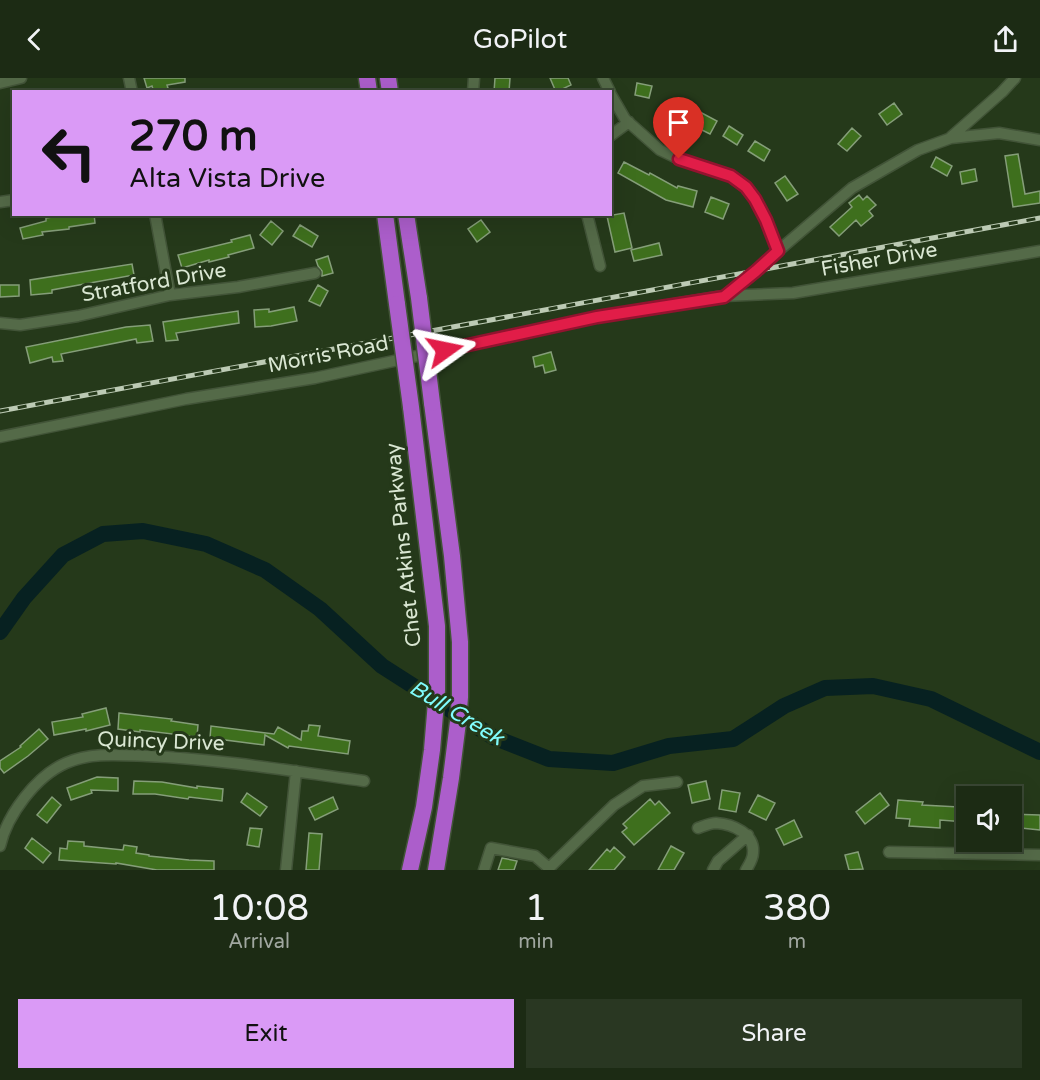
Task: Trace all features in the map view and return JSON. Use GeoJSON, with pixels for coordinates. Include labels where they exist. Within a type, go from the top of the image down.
{"type":"FeatureCollection","features":[{"type":"Feature","properties":{"kind":"highway","name":"Chet Atkins Parkway"},"geometry":{"type":"LineString","coordinates":[[385,216],[437,626],[437,690],[430,764],[424,807],[410,870]]}},
{"type":"Feature","properties":{"kind":"highway"},"geometry":{"type":"LineString","coordinates":[[406,216],[452,556],[460,642],[460,770],[454,781],[436,870]]}},
{"type":"Feature","properties":{"kind":"highway"},"geometry":{"type":"LineString","coordinates":[[446,870],[451,841],[454,781]]}},
{"type":"Feature","properties":{"kind":"street"},"geometry":{"type":"LineString","coordinates":[[0,82],[21,78]]}},
{"type":"Feature","properties":{"kind":"street"},"geometry":{"type":"LineString","coordinates":[[951,138],[1015,78]]}},
{"type":"Feature","properties":{"kind":"street"},"geometry":{"type":"LineString","coordinates":[[612,96],[625,119],[660,150],[679,159],[731,176],[746,187],[766,220],[778,251]]}},
{"type":"Feature","properties":{"kind":"street"},"geometry":{"type":"LineString","coordinates":[[612,135],[629,122]]}},
{"type":"Feature","properties":{"kind":"street"},"geometry":{"type":"LineString","coordinates":[[724,297],[852,188],[918,150],[951,138],[999,133],[1040,140]]}},
{"type":"Feature","properties":{"kind":"street"},"geometry":{"type":"LineString","coordinates":[[155,216],[170,295]]}},
{"type":"Feature","properties":{"kind":"street"},"geometry":{"type":"LineString","coordinates":[[588,216],[600,266]]}},
{"type":"Feature","properties":{"kind":"street","name":"Fisher Drive"},"geometry":{"type":"LineString","coordinates":[[724,297],[793,293],[1040,251]]}},
{"type":"Feature","properties":{"kind":"street","name":"Stratford Drive"},"geometry":{"type":"LineString","coordinates":[[0,323],[20,325],[78,316],[170,295],[238,287],[315,273]]}},
{"type":"Feature","properties":{"kind":"street","name":"Morris Road"},"geometry":{"type":"LineString","coordinates":[[0,437],[186,399],[315,378],[597,317],[724,297]]}},
{"type":"Feature","properties":{"kind":"street","name":"Quincy Drive"},"geometry":{"type":"LineString","coordinates":[[0,846],[2,836],[12,816],[44,776],[66,763],[97,755],[184,758],[364,781]]}},
{"type":"Feature","properties":{"kind":"street"},"geometry":{"type":"LineString","coordinates":[[286,870],[296,771]]}},
{"type":"Feature","properties":{"kind":"street"},"geometry":{"type":"LineString","coordinates":[[484,870],[491,848],[535,856],[549,869],[615,805],[643,786],[677,782]]}},
{"type":"Feature","properties":{"kind":"street"},"geometry":{"type":"LineString","coordinates":[[698,828],[717,823],[738,829],[748,835],[754,851],[746,870]]}},
{"type":"Feature","properties":{"kind":"street"},"geometry":{"type":"LineString","coordinates":[[718,867],[748,835]]}},
{"type":"Feature","properties":{"kind":"street"},"geometry":{"type":"LineString","coordinates":[[890,852],[1040,855]]}},
{"type":"Feature","properties":{"kind":"building"},"geometry":{"type":"Polygon","coordinates":[[[144,78],[185,78],[185,82],[167,85],[168,88],[164,90],[153,90],[152,86],[147,88],[144,78]]]}},
{"type":"Feature","properties":{"kind":"building"},"geometry":{"type":"Polygon","coordinates":[[[495,78],[510,78],[509,90],[494,90],[495,78]]]}},
{"type":"Feature","properties":{"kind":"building"},"geometry":{"type":"Polygon","coordinates":[[[550,78],[568,78],[571,85],[555,90],[550,78]]]}},
{"type":"Feature","properties":{"kind":"building"},"geometry":{"type":"Polygon","coordinates":[[[637,83],[652,86],[649,98],[635,95],[637,83]]]}},
{"type":"Feature","properties":{"kind":"building"},"geometry":{"type":"Polygon","coordinates":[[[894,103],[902,114],[887,125],[879,114],[894,103]]]}},
{"type":"Feature","properties":{"kind":"building"},"geometry":{"type":"Polygon","coordinates":[[[698,111],[717,121],[710,134],[698,128],[700,122],[694,119],[698,111]]]}},
{"type":"Feature","properties":{"kind":"building"},"geometry":{"type":"Polygon","coordinates":[[[729,126],[743,135],[737,145],[723,136],[729,126]]]}},
{"type":"Feature","properties":{"kind":"building"},"geometry":{"type":"Polygon","coordinates":[[[852,128],[861,136],[847,151],[838,144],[852,128]]]}},
{"type":"Feature","properties":{"kind":"building"},"geometry":{"type":"Polygon","coordinates":[[[755,141],[770,150],[764,161],[748,151],[755,141]]]}},
{"type":"Feature","properties":{"kind":"building"},"geometry":{"type":"Polygon","coordinates":[[[1018,154],[1025,194],[1040,191],[1040,203],[1013,207],[1005,156],[1018,154]]]}},
{"type":"Feature","properties":{"kind":"building"},"geometry":{"type":"Polygon","coordinates":[[[936,157],[952,166],[947,176],[931,167],[936,157]]]}},
{"type":"Feature","properties":{"kind":"building"},"geometry":{"type":"Polygon","coordinates":[[[624,162],[677,188],[678,186],[697,191],[693,207],[666,200],[618,173],[624,162]]]}},
{"type":"Feature","properties":{"kind":"building"},"geometry":{"type":"Polygon","coordinates":[[[975,169],[977,181],[962,184],[960,172],[975,169]]]}},
{"type":"Feature","properties":{"kind":"building"},"geometry":{"type":"Polygon","coordinates":[[[785,176],[798,194],[787,201],[775,183],[785,176]]]}},
{"type":"Feature","properties":{"kind":"building"},"geometry":{"type":"Polygon","coordinates":[[[859,195],[863,200],[867,196],[876,205],[869,211],[873,216],[861,226],[856,220],[839,236],[830,227],[852,207],[849,203],[859,195]]]}},
{"type":"Feature","properties":{"kind":"building"},"geometry":{"type":"Polygon","coordinates":[[[711,197],[729,204],[723,219],[705,212],[711,197]]]}},
{"type":"Feature","properties":{"kind":"building"},"geometry":{"type":"Polygon","coordinates":[[[624,213],[632,248],[615,252],[607,216],[624,213]]]}},
{"type":"Feature","properties":{"kind":"building"},"geometry":{"type":"Polygon","coordinates":[[[94,216],[95,223],[42,232],[43,235],[23,239],[20,228],[46,221],[46,218],[94,216]]]}},
{"type":"Feature","properties":{"kind":"building"},"geometry":{"type":"Polygon","coordinates":[[[481,220],[490,232],[477,242],[468,229],[481,220]]]}},
{"type":"Feature","properties":{"kind":"building"},"geometry":{"type":"Polygon","coordinates":[[[271,221],[283,231],[272,245],[260,235],[271,221]]]}},
{"type":"Feature","properties":{"kind":"building"},"geometry":{"type":"Polygon","coordinates":[[[300,225],[318,236],[312,247],[293,236],[300,225]]]}},
{"type":"Feature","properties":{"kind":"building"},"geometry":{"type":"Polygon","coordinates":[[[250,235],[254,248],[228,255],[229,257],[182,268],[178,255],[232,242],[231,240],[250,235]]]}},
{"type":"Feature","properties":{"kind":"building"},"geometry":{"type":"Polygon","coordinates":[[[659,243],[662,255],[634,261],[631,250],[659,243]]]}},
{"type":"Feature","properties":{"kind":"building"},"geometry":{"type":"Polygon","coordinates":[[[328,256],[333,273],[322,276],[316,260],[328,256]]]}},
{"type":"Feature","properties":{"kind":"building"},"geometry":{"type":"Polygon","coordinates":[[[132,264],[134,275],[52,290],[52,293],[31,295],[30,280],[132,264]]]}},
{"type":"Feature","properties":{"kind":"building"},"geometry":{"type":"Polygon","coordinates":[[[0,285],[19,285],[19,296],[0,297],[0,285]]]}},
{"type":"Feature","properties":{"kind":"building"},"geometry":{"type":"Polygon","coordinates":[[[318,285],[328,291],[320,306],[309,301],[318,285]]]}},
{"type":"Feature","properties":{"kind":"building"},"geometry":{"type":"Polygon","coordinates":[[[294,307],[297,321],[255,327],[254,310],[269,309],[269,312],[294,307]]]}},
{"type":"Feature","properties":{"kind":"building"},"geometry":{"type":"Polygon","coordinates":[[[238,311],[239,323],[176,333],[178,340],[166,341],[163,322],[238,311]]]}},
{"type":"Feature","properties":{"kind":"building"},"geometry":{"type":"Polygon","coordinates":[[[150,325],[153,341],[137,343],[136,339],[61,354],[63,361],[53,362],[52,357],[30,363],[26,347],[126,327],[150,325]]]}},
{"type":"Feature","properties":{"kind":"building"},"geometry":{"type":"Polygon","coordinates":[[[551,352],[556,370],[545,373],[543,365],[535,367],[533,357],[551,352]]]}},
{"type":"Feature","properties":{"kind":"building"},"geometry":{"type":"Polygon","coordinates":[[[106,708],[110,725],[54,735],[52,722],[83,717],[82,714],[106,708]]]}},
{"type":"Feature","properties":{"kind":"building"},"geometry":{"type":"Polygon","coordinates":[[[119,713],[172,719],[171,721],[198,725],[197,737],[118,729],[119,713]]]}},
{"type":"Feature","properties":{"kind":"building"},"geometry":{"type":"Polygon","coordinates":[[[309,725],[320,726],[318,736],[350,741],[348,754],[289,746],[288,748],[265,735],[264,745],[210,738],[211,726],[274,734],[278,727],[301,740],[302,731],[308,731],[309,725]]]}},
{"type":"Feature","properties":{"kind":"building"},"geometry":{"type":"Polygon","coordinates":[[[39,729],[48,739],[4,773],[0,768],[0,761],[21,747],[39,729]]]}},
{"type":"Feature","properties":{"kind":"building"},"geometry":{"type":"Polygon","coordinates":[[[97,777],[118,778],[118,791],[91,790],[92,793],[71,800],[67,788],[97,777]]]}},
{"type":"Feature","properties":{"kind":"building"},"geometry":{"type":"Polygon","coordinates":[[[134,781],[223,789],[222,801],[133,794],[134,781]]]}},
{"type":"Feature","properties":{"kind":"building"},"geometry":{"type":"Polygon","coordinates":[[[706,781],[710,799],[692,803],[688,785],[706,781]]]}},
{"type":"Feature","properties":{"kind":"building"},"geometry":{"type":"Polygon","coordinates":[[[722,790],[740,793],[736,812],[719,809],[722,790]]]}},
{"type":"Feature","properties":{"kind":"building"},"geometry":{"type":"Polygon","coordinates":[[[247,793],[267,807],[260,816],[241,802],[247,793]]]}},
{"type":"Feature","properties":{"kind":"building"},"geometry":{"type":"Polygon","coordinates":[[[880,793],[889,805],[865,824],[856,812],[880,793]]]}},
{"type":"Feature","properties":{"kind":"building"},"geometry":{"type":"Polygon","coordinates":[[[758,795],[775,803],[766,820],[749,812],[758,795]]]}},
{"type":"Feature","properties":{"kind":"building"},"geometry":{"type":"Polygon","coordinates":[[[52,797],[61,805],[47,823],[37,815],[52,797]]]}},
{"type":"Feature","properties":{"kind":"building"},"geometry":{"type":"Polygon","coordinates":[[[333,797],[338,809],[315,820],[309,808],[333,797]]]}},
{"type":"Feature","properties":{"kind":"building"},"geometry":{"type":"Polygon","coordinates":[[[650,799],[655,805],[659,801],[670,813],[634,845],[622,832],[627,828],[623,824],[650,799]]]}},
{"type":"Feature","properties":{"kind":"building"},"geometry":{"type":"Polygon","coordinates":[[[898,800],[923,802],[922,805],[956,807],[956,821],[940,820],[940,828],[909,826],[910,819],[896,818],[898,800]]]}},
{"type":"Feature","properties":{"kind":"building"},"geometry":{"type":"Polygon","coordinates":[[[1022,814],[1040,815],[1040,830],[1022,828],[1022,814]]]}},
{"type":"Feature","properties":{"kind":"building"},"geometry":{"type":"Polygon","coordinates":[[[794,820],[802,837],[784,845],[776,829],[794,820]]]}},
{"type":"Feature","properties":{"kind":"building"},"geometry":{"type":"Polygon","coordinates":[[[250,828],[262,829],[259,847],[247,845],[250,828]]]}},
{"type":"Feature","properties":{"kind":"building"},"geometry":{"type":"Polygon","coordinates":[[[309,833],[322,834],[319,870],[306,870],[309,833]]]}},
{"type":"Feature","properties":{"kind":"building"},"geometry":{"type":"Polygon","coordinates":[[[32,838],[51,853],[43,863],[25,848],[32,838]]]}},
{"type":"Feature","properties":{"kind":"building"},"geometry":{"type":"Polygon","coordinates":[[[68,841],[84,842],[84,846],[123,850],[124,845],[137,847],[136,853],[149,856],[214,861],[214,870],[157,870],[116,863],[59,860],[60,848],[67,849],[68,841]]]}},
{"type":"Feature","properties":{"kind":"building"},"geometry":{"type":"Polygon","coordinates":[[[671,846],[684,853],[674,870],[658,870],[671,846]]]}},
{"type":"Feature","properties":{"kind":"building"},"geometry":{"type":"Polygon","coordinates":[[[614,847],[625,857],[614,870],[589,870],[607,849],[610,852],[614,847]]]}},
{"type":"Feature","properties":{"kind":"building"},"geometry":{"type":"Polygon","coordinates":[[[858,852],[863,869],[849,870],[845,855],[858,852]]]}},
{"type":"Feature","properties":{"kind":"building"},"geometry":{"type":"Polygon","coordinates":[[[502,858],[517,861],[514,870],[498,870],[502,858]]]}},
{"type":"Feature","properties":{"kind":"waterway","name":"Bull Creek"},"geometry":{"type":"LineString","coordinates":[[0,632],[24,598],[63,555],[103,534],[143,531],[206,544],[265,570],[320,609],[382,666],[493,737],[549,759],[613,763],[669,746],[733,739],[784,706],[825,688],[873,686],[931,699],[1040,752]]}},
{"type":"Feature","properties":{"kind":"railway"},"geometry":{"type":"LineString","coordinates":[[0,411],[1040,218]]}},
{"type":"Feature","properties":{"kind":"route"},"geometry":{"type":"LineString","coordinates":[[445,350],[597,317],[724,297],[756,271],[778,251],[755,199],[746,187],[731,176],[679,159]]}}]}
